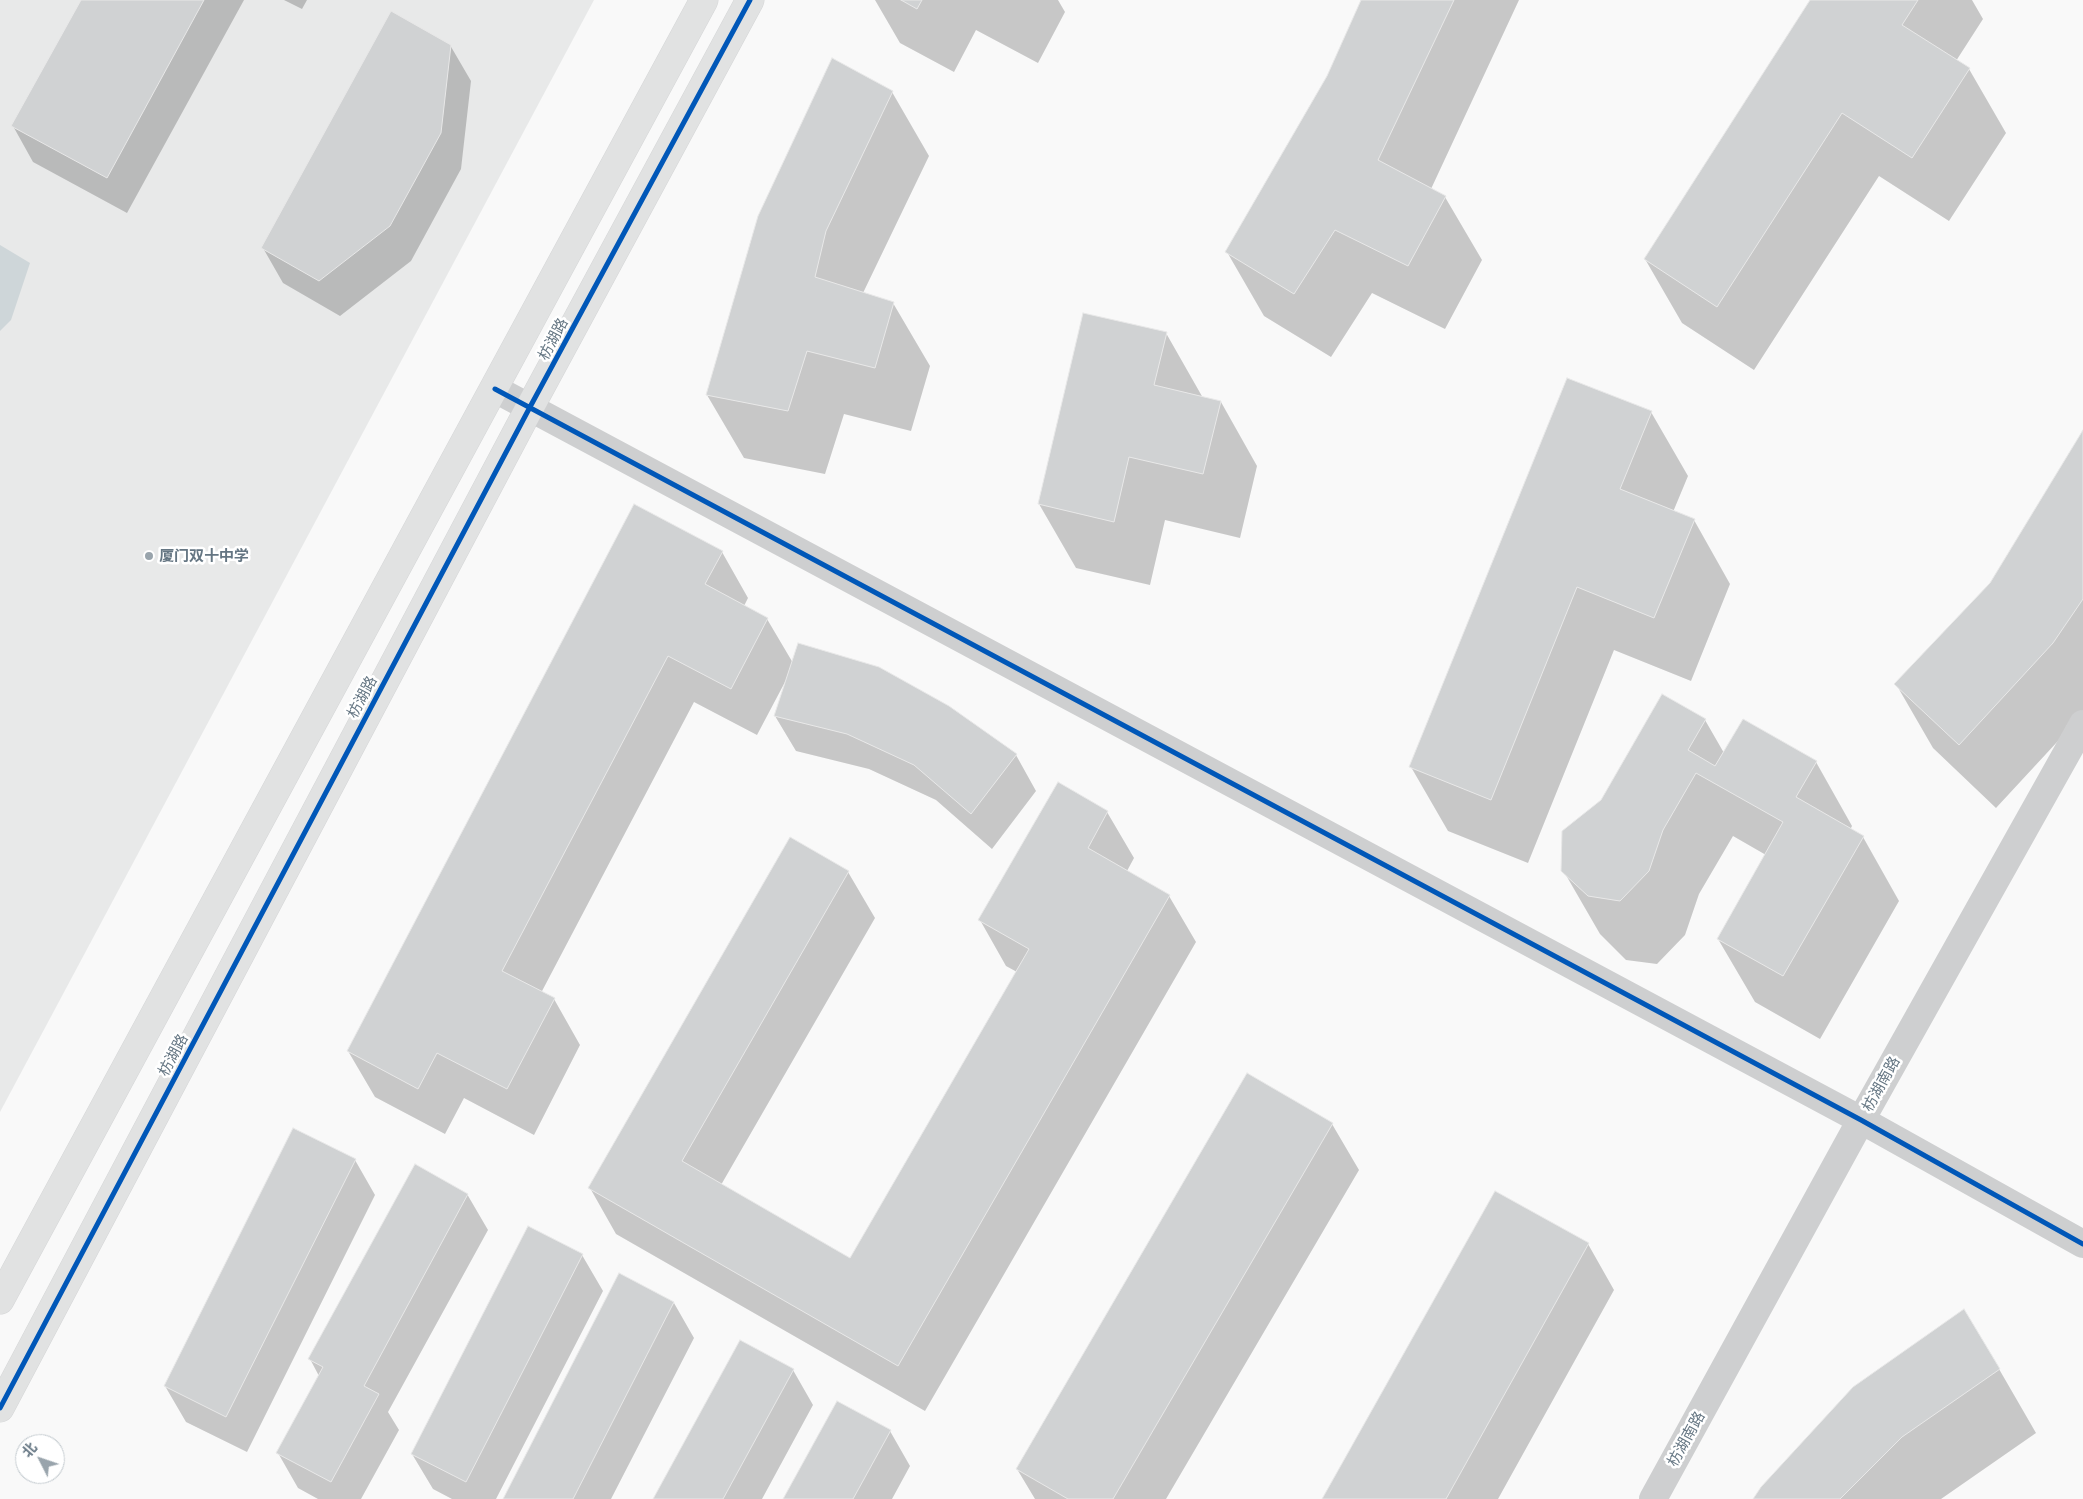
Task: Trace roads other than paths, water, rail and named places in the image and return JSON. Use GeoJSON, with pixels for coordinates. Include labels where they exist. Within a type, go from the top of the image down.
{"type":"FeatureCollection","features":[{"type":"Feature","properties":{"kind":"street","name":"枋湖路"},"geometry":{"type":"LineString","coordinates":[[0,1300],[704,0]]}},
{"type":"Feature","properties":{"kind":"street","name":"枋湖路"},"geometry":{"type":"LineString","coordinates":[[0,1408],[530,408],[750,0]]}},
{"type":"Feature","properties":{"kind":"street"},"geometry":{"type":"LineString","coordinates":[[495,389],[1861,1120],[2083,1244]]}},
{"type":"Feature","properties":{"kind":"street","name":"枋湖南路"},"geometry":{"type":"LineString","coordinates":[[1653,1499],[1861,1120],[2083,724]]}},
{"type":"Feature","properties":{"kind":"place","name":"厦门双十中学"},"geometry":{"type":"Point","coordinates":[149,556]}}]}
